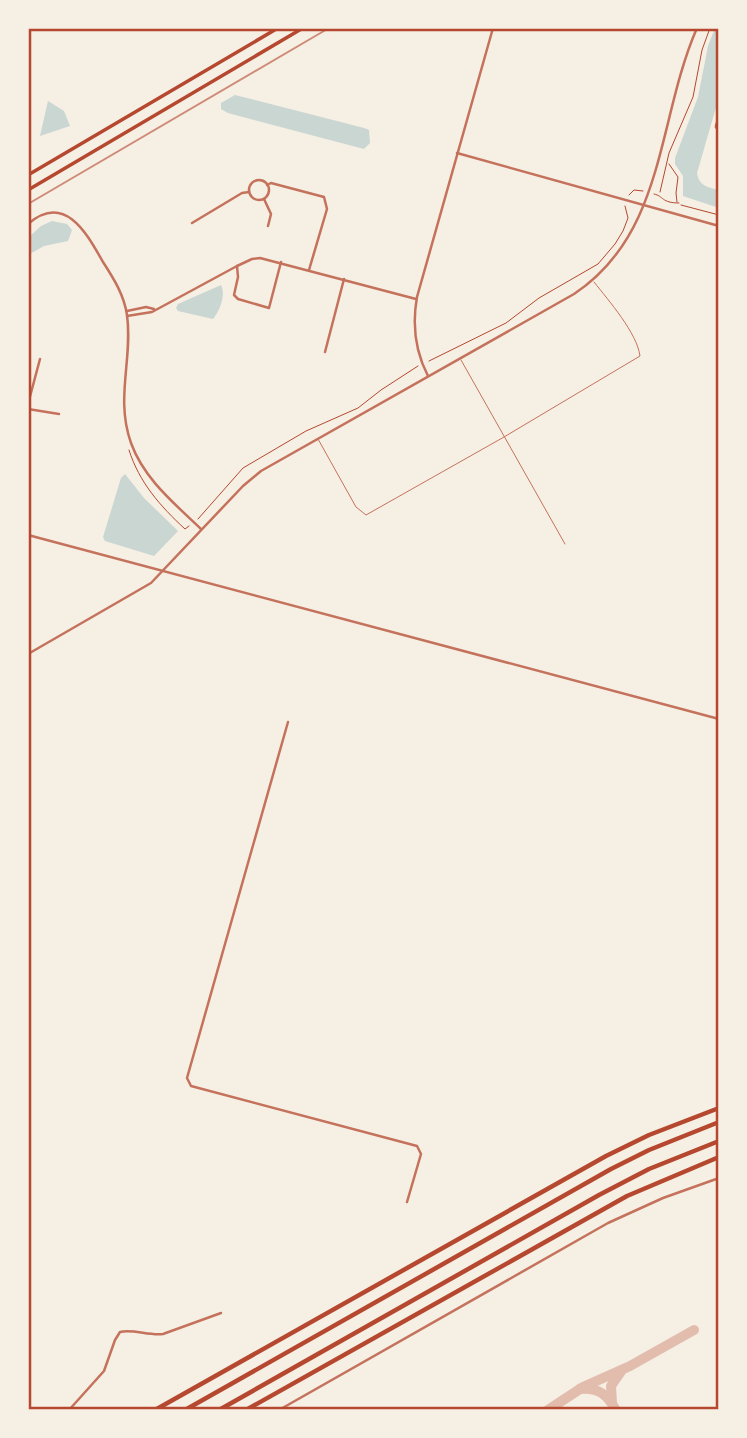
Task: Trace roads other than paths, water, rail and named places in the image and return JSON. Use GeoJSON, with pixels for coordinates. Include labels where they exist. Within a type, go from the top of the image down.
{"type":"FeatureCollection","features":[{"type":"Feature","properties":{"kind":"highway"},"geometry":{"type":"LineString","coordinates":[[155,1410],[606,1156],[649,1135],[719,1108]]}},
{"type":"Feature","properties":{"kind":"highway"},"geometry":{"type":"LineString","coordinates":[[185,1410],[611,1169],[649,1150],[719,1122]]}},
{"type":"Feature","properties":{"kind":"highway"},"geometry":{"type":"LineString","coordinates":[[219,1410],[624,1182],[719,1141]]}},
{"type":"Feature","properties":{"kind":"highway"},"geometry":{"type":"LineString","coordinates":[[246,1410],[626,1196],[719,1157]]}},
{"type":"Feature","properties":{"kind":"main road"},"geometry":{"type":"LineString","coordinates":[[28,175],[278,28]]}},
{"type":"Feature","properties":{"kind":"main road"},"geometry":{"type":"LineString","coordinates":[[28,190],[303,28]]}},
{"type":"Feature","properties":{"kind":"street"},"geometry":{"type":"LineString","coordinates":[[428,376],[415,336],[416,299],[493,28]]}},
{"type":"Feature","properties":{"kind":"street"},"geometry":{"type":"LineString","coordinates":[[28,654],[144,588],[165,571],[252,478],[570,296],[593,280],[624,246],[645,205],[697,28]]}},
{"type":"Feature","properties":{"kind":"street"},"geometry":{"type":"LineString","coordinates":[[457,153],[719,226]]}},
{"type":"Feature","properties":{"kind":"street"},"geometry":{"type":"LineString","coordinates":[[249,192],[254,182],[259,180],[267,185],[271,183],[324,197],[327,209],[309,270]]}},
{"type":"Feature","properties":{"kind":"street"},"geometry":{"type":"LineString","coordinates":[[249,192],[255,199],[264,198],[268,194],[267,185]]}},
{"type":"Feature","properties":{"kind":"street"},"geometry":{"type":"LineString","coordinates":[[192,223],[242,193],[249,192]]}},
{"type":"Feature","properties":{"kind":"street"},"geometry":{"type":"LineString","coordinates":[[264,198],[271,214],[268,226]]}},
{"type":"Feature","properties":{"kind":"street"},"geometry":{"type":"LineString","coordinates":[[28,224],[39,216],[51,213],[64,215],[78,222],[117,285],[127,311],[122,400],[128,434],[147,475],[202,530]]}},
{"type":"Feature","properties":{"kind":"street"},"geometry":{"type":"LineString","coordinates":[[127,316],[148,313],[237,266],[260,258],[416,299]]}},
{"type":"Feature","properties":{"kind":"street"},"geometry":{"type":"LineString","coordinates":[[237,266],[238,277],[234,295],[238,299],[269,308],[281,262]]}},
{"type":"Feature","properties":{"kind":"street"},"geometry":{"type":"LineString","coordinates":[[325,352],[344,279]]}},
{"type":"Feature","properties":{"kind":"street"},"geometry":{"type":"LineString","coordinates":[[127,311],[146,307],[154,309]]}},
{"type":"Feature","properties":{"kind":"street"},"geometry":{"type":"LineString","coordinates":[[40,359],[28,407],[60,414]]}},
{"type":"Feature","properties":{"kind":"street"},"geometry":{"type":"LineString","coordinates":[[28,535],[719,719]]}},
{"type":"Feature","properties":{"kind":"street"},"geometry":{"type":"LineString","coordinates":[[288,722],[187,1078],[191,1086],[417,1146],[421,1154],[407,1202]]}},
{"type":"Feature","properties":{"kind":"street"},"geometry":{"type":"LineString","coordinates":[[279,1410],[608,1223],[663,1198],[719,1178]]}},
{"type":"Feature","properties":{"kind":"street"},"geometry":{"type":"LineString","coordinates":[[69,1410],[104,1371],[120,1332],[163,1334],[221,1313]]}},
{"type":"Feature","properties":{"kind":"lane"},"geometry":{"type":"LineString","coordinates":[[318,439],[356,507],[366,515],[505,437],[640,356],[639,349],[616,310],[593,280]]}},
{"type":"Feature","properties":{"kind":"lane"},"geometry":{"type":"LineString","coordinates":[[460,358],[565,544]]}},
{"type":"Feature","properties":{"kind":"railway"},"geometry":{"type":"LineString","coordinates":[[28,204],[329,28]]}}]}
